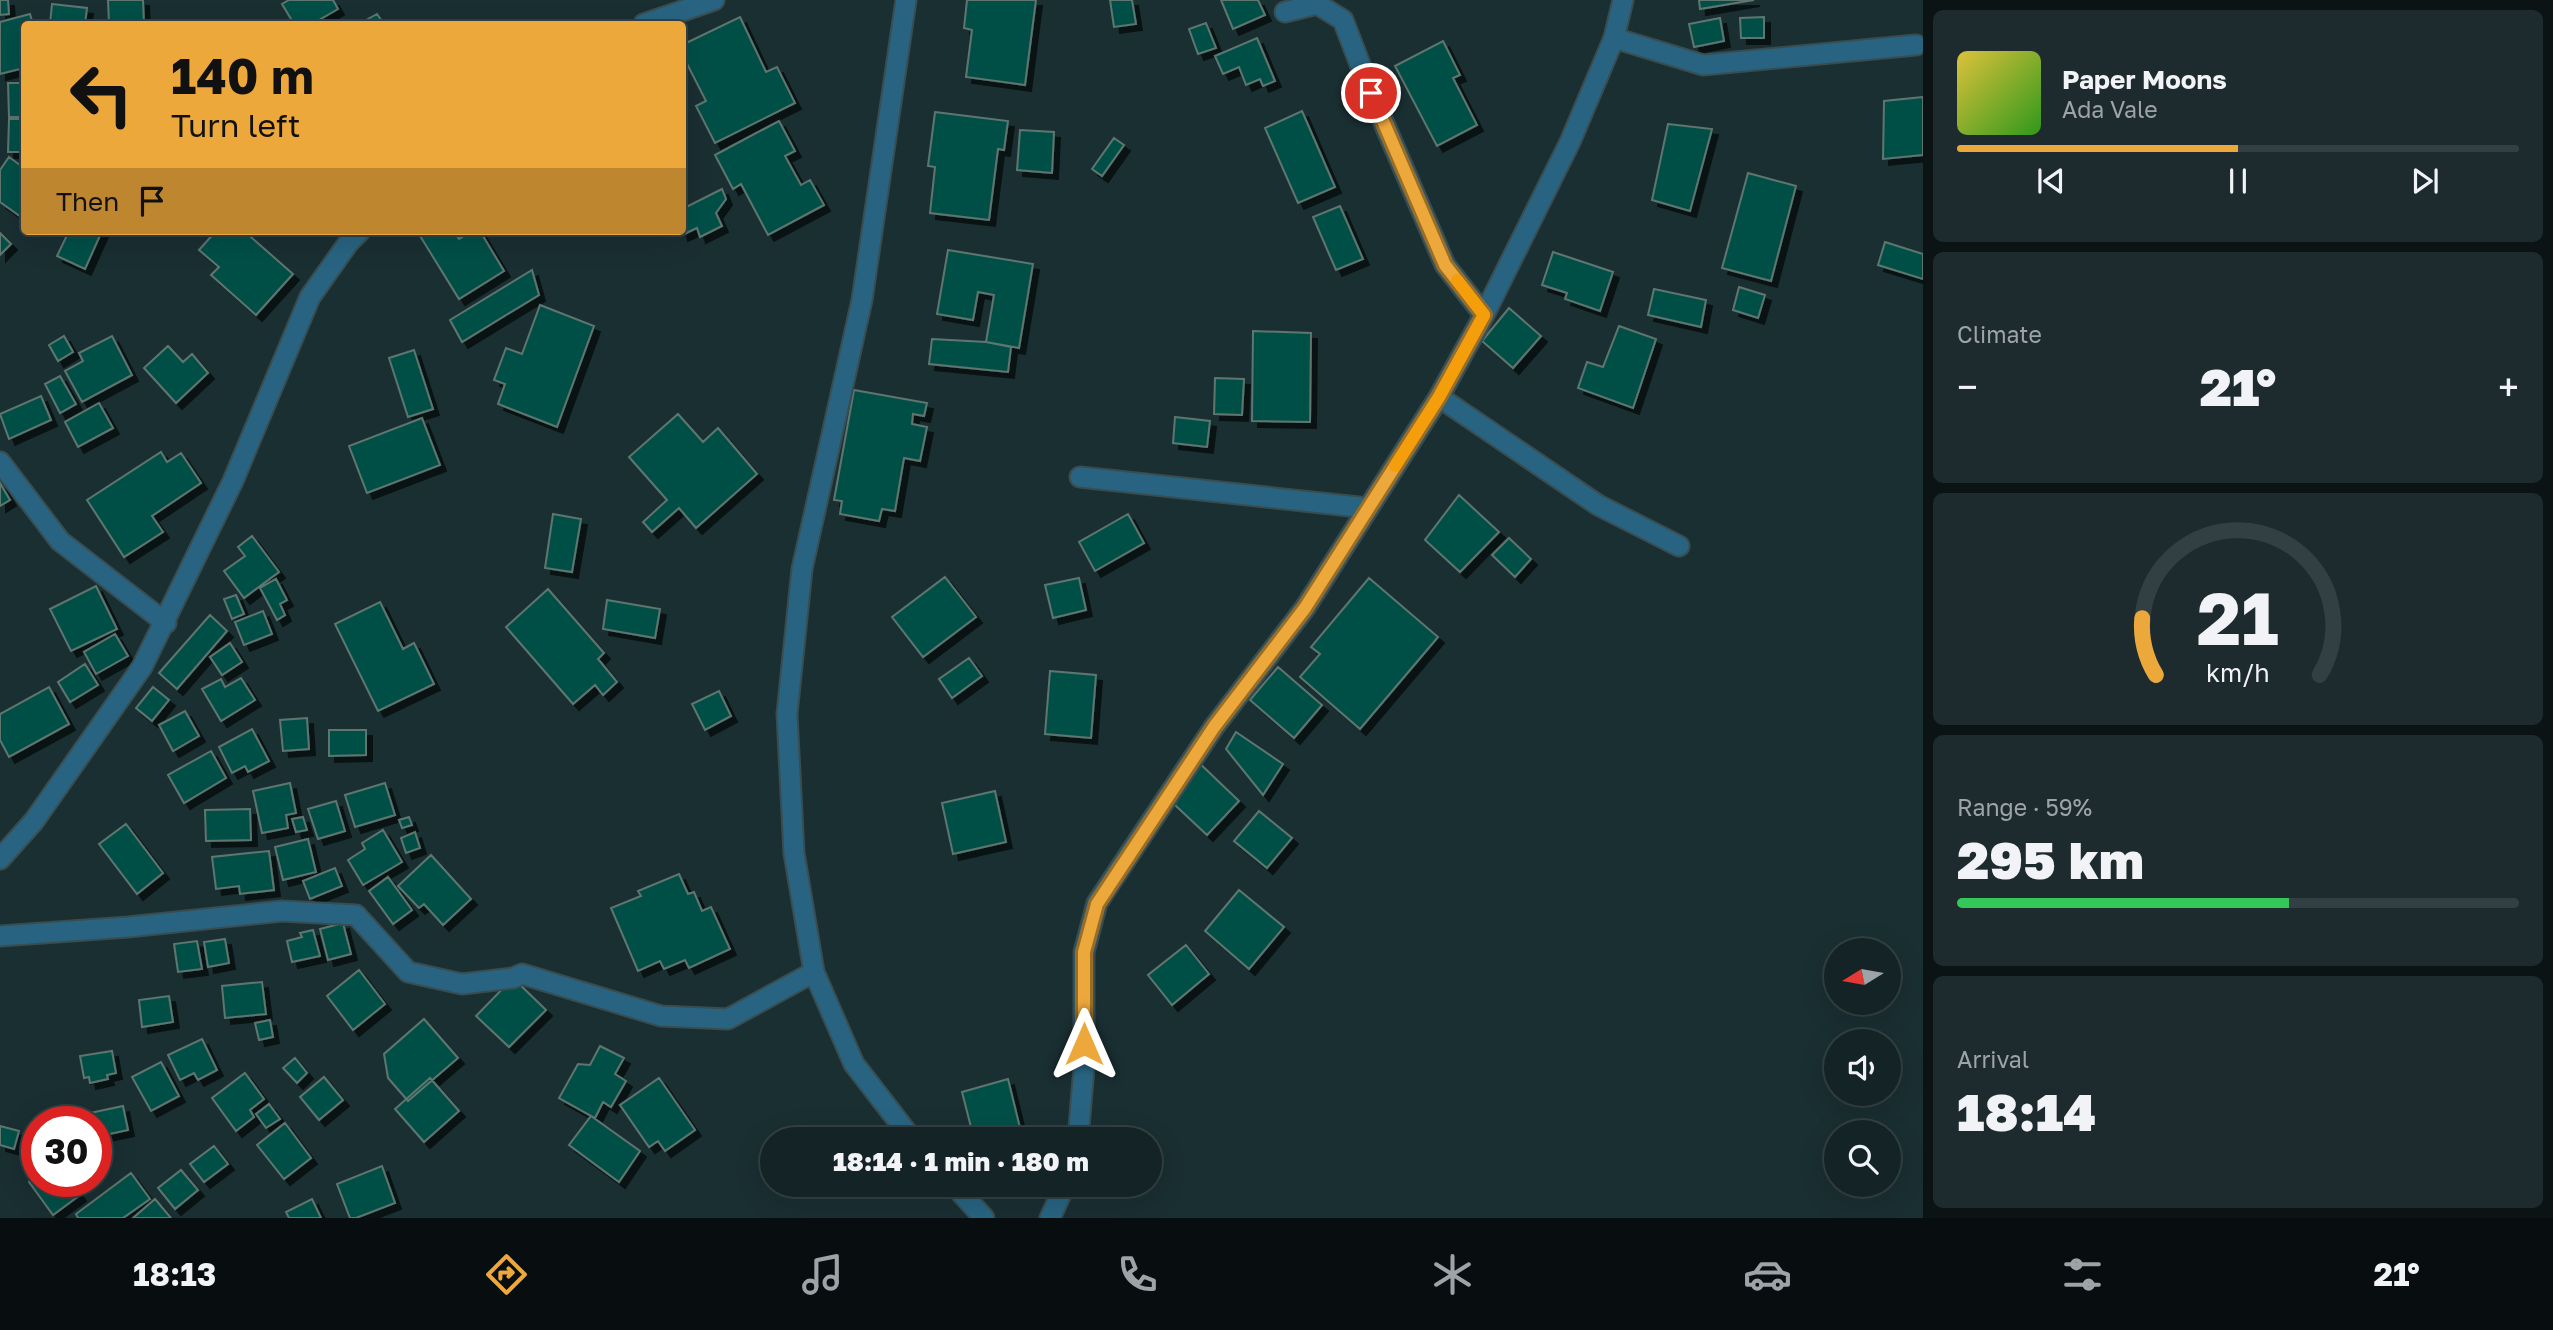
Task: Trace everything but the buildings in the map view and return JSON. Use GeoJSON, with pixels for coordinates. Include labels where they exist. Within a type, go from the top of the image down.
{"type":"FeatureCollection","features":[{"type":"Feature","properties":{"kind":"street"},"geometry":{"type":"LineString","coordinates":[[653,21],[714,0]]}},
{"type":"Feature","properties":{"kind":"street"},"geometry":{"type":"LineString","coordinates":[[903,1127],[854,1064],[814,972],[794,853],[787,713],[802,569],[862,300],[906,0]]}},
{"type":"Feature","properties":{"kind":"street"},"geometry":{"type":"LineString","coordinates":[[1078,1127],[1084,1067],[1084,952],[1097,904],[1214,727],[1305,608],[1439,397],[1484,315],[1570,142],[1614,38],[1623,0]]}},
{"type":"Feature","properties":{"kind":"street"},"geometry":{"type":"LineString","coordinates":[[1285,12],[1317,4],[1343,20],[1371,93],[1445,265],[1484,315]]}},
{"type":"Feature","properties":{"kind":"street"},"geometry":{"type":"LineString","coordinates":[[1614,38],[1703,65],[1916,45]]}},
{"type":"Feature","properties":{"kind":"street"},"geometry":{"type":"LineString","coordinates":[[0,859],[34,821],[142,667],[166,623],[233,481],[310,297],[356,235]]}},
{"type":"Feature","properties":{"kind":"street"},"geometry":{"type":"LineString","coordinates":[[1439,397],[1598,505],[1679,546]]}},
{"type":"Feature","properties":{"kind":"street"},"geometry":{"type":"LineString","coordinates":[[0,462],[60,541],[166,623]]}},
{"type":"Feature","properties":{"kind":"street"},"geometry":{"type":"LineString","coordinates":[[1080,477],[1368,508]]}},
{"type":"Feature","properties":{"kind":"street"},"geometry":{"type":"LineString","coordinates":[[0,936],[128,927],[282,911],[356,915],[408,972],[461,984],[513,978],[522,974],[661,1016],[728,1018],[814,972]]}},
{"type":"Feature","properties":{"kind":"street"},"geometry":{"type":"LineString","coordinates":[[965,1197],[984,1218]]}},
{"type":"Feature","properties":{"kind":"street"},"geometry":{"type":"LineString","coordinates":[[1050,1218],[1060,1197]]}},
{"type":"Feature","properties":{"kind":"slow traffic"},"geometry":{"type":"LineString","coordinates":[[1395,466],[1439,397],[1484,315],[1457,280]]}},
{"type":"Feature","properties":{"kind":"route"},"geometry":{"type":"LineString","coordinates":[[1084,1044],[1084,952],[1097,904],[1214,727],[1305,608],[1439,397],[1484,315],[1445,265],[1371,93]]}}]}
